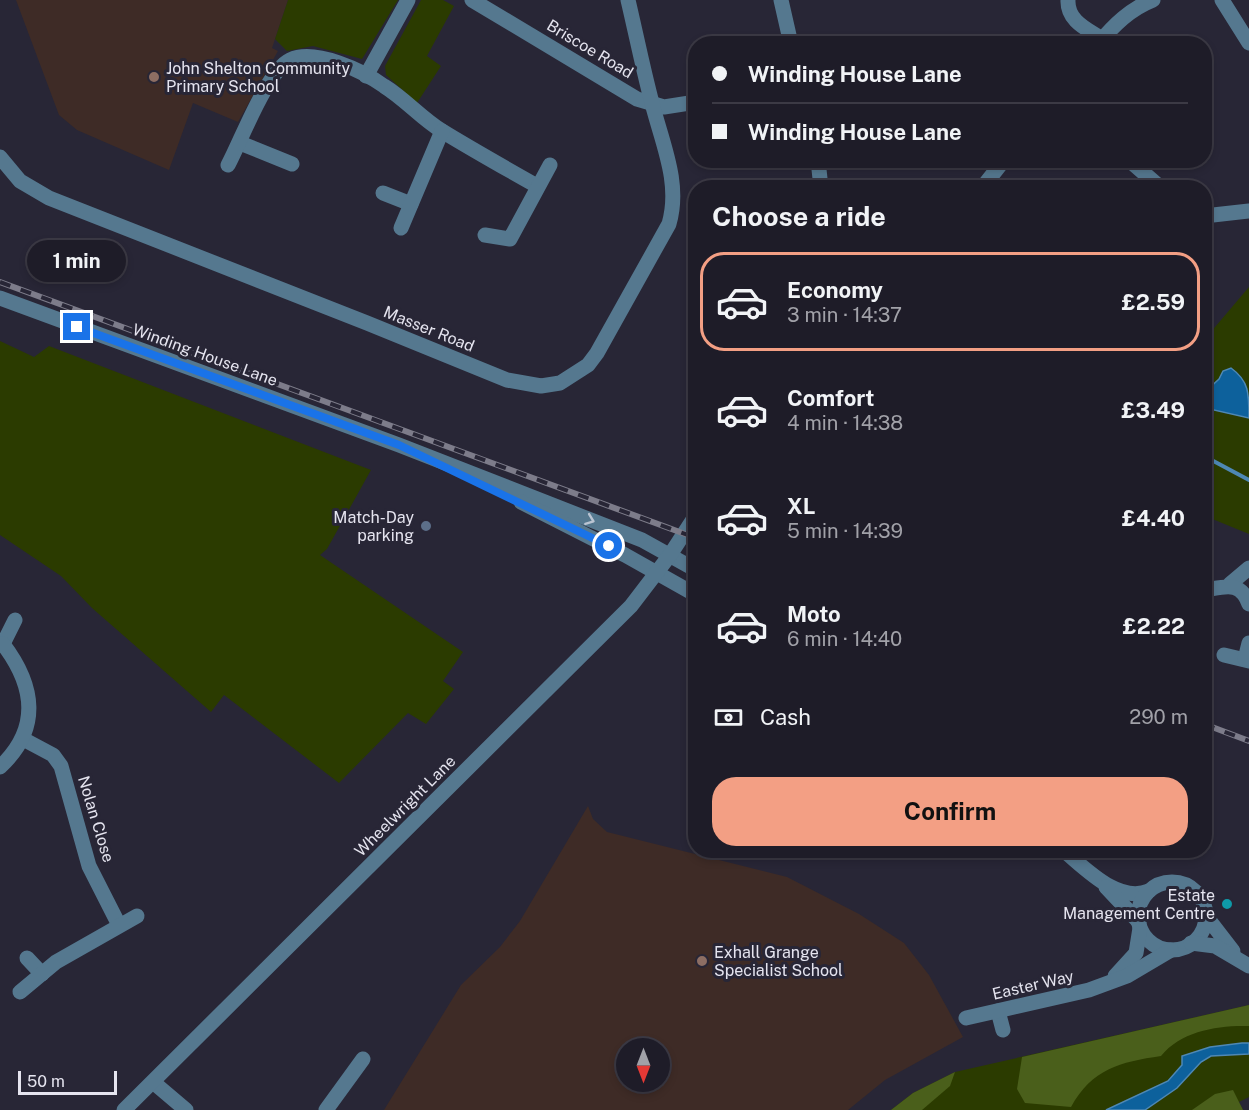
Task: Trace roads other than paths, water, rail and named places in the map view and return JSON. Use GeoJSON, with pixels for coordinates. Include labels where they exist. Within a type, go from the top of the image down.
{"type":"FeatureCollection","features":[{"type":"Feature","properties":{"kind":"street"},"geometry":{"type":"LineString","coordinates":[[366,76],[408,0]]}},
{"type":"Feature","properties":{"kind":"street","name":"Briscoe Road"},"geometry":{"type":"LineString","coordinates":[[472,0],[637,99],[652,104],[673,106],[688,103]]}},
{"type":"Feature","properties":{"kind":"street","name":"Masser Road"},"geometry":{"type":"LineString","coordinates":[[0,157],[20,181],[49,198],[367,322],[507,380],[541,386],[560,383],[588,365],[597,353],[669,224],[674,193],[660,124],[652,104],[628,0]]}},
{"type":"Feature","properties":{"kind":"street"},"geometry":{"type":"LineString","coordinates":[[781,0],[789,36]]}},
{"type":"Feature","properties":{"kind":"street"},"geometry":{"type":"LineString","coordinates":[[1068,0],[1070,15],[1094,36]]}},
{"type":"Feature","properties":{"kind":"street"},"geometry":{"type":"LineString","coordinates":[[1105,36],[1135,9],[1153,0]]}},
{"type":"Feature","properties":{"kind":"street"},"geometry":{"type":"LineString","coordinates":[[1222,0],[1249,43]]}},
{"type":"Feature","properties":{"kind":"street"},"geometry":{"type":"LineString","coordinates":[[228,165],[270,79],[289,60],[305,56],[320,57],[385,86],[416,114],[537,186]]}},
{"type":"Feature","properties":{"kind":"street"},"geometry":{"type":"LineString","coordinates":[[401,228],[442,131]]}},
{"type":"Feature","properties":{"kind":"street"},"geometry":{"type":"LineString","coordinates":[[240,143],[292,165]]}},
{"type":"Feature","properties":{"kind":"street"},"geometry":{"type":"LineString","coordinates":[[485,235],[510,239],[550,165]]}},
{"type":"Feature","properties":{"kind":"street"},"geometry":{"type":"LineString","coordinates":[[988,180],[998,168]]}},
{"type":"Feature","properties":{"kind":"street"},"geometry":{"type":"LineString","coordinates":[[1138,168],[1152,180]]}},
{"type":"Feature","properties":{"kind":"street"},"geometry":{"type":"LineString","coordinates":[[383,193],[411,204]]}},
{"type":"Feature","properties":{"kind":"street"},"geometry":{"type":"LineString","coordinates":[[1212,215],[1249,210]]}},
{"type":"Feature","properties":{"kind":"street","name":"Winding House Lane"},"geometry":{"type":"LineString","coordinates":[[0,298],[399,445],[642,540],[688,565]]}},
{"type":"Feature","properties":{"kind":"street","name":"Winding House Lane"},"geometry":{"type":"LineString","coordinates":[[399,445],[560,521],[688,590]]}},
{"type":"Feature","properties":{"kind":"street","name":"Wheelwright Lane"},"geometry":{"type":"LineString","coordinates":[[124,1110],[631,606],[688,527]]}},
{"type":"Feature","properties":{"kind":"street"},"geometry":{"type":"LineString","coordinates":[[1212,588],[1230,584],[1249,568]]}},
{"type":"Feature","properties":{"kind":"street"},"geometry":{"type":"LineString","coordinates":[[1230,584],[1238,588],[1249,604]]}},
{"type":"Feature","properties":{"kind":"street"},"geometry":{"type":"LineString","coordinates":[[0,767],[23,739],[28,721],[28,695],[24,676],[2,644],[15,620]]}},
{"type":"Feature","properties":{"kind":"street"},"geometry":{"type":"LineString","coordinates":[[1224,655],[1247,660],[1249,643]]}},
{"type":"Feature","properties":{"kind":"street","name":"Nolan Close"},"geometry":{"type":"LineString","coordinates":[[23,739],[52,755],[61,766],[89,866],[119,925]]}},
{"type":"Feature","properties":{"kind":"street"},"geometry":{"type":"LineString","coordinates":[[1073,858],[1098,879],[1140,925],[1154,945],[1171,950],[1200,942],[1215,946],[1246,964]]}},
{"type":"Feature","properties":{"kind":"street"},"geometry":{"type":"LineString","coordinates":[[1098,879],[1126,893],[1137,894],[1168,882],[1183,884],[1200,897],[1206,916],[1216,932],[1246,964]]}},
{"type":"Feature","properties":{"kind":"street"},"geometry":{"type":"LineString","coordinates":[[1140,925],[1139,909],[1149,891]]}},
{"type":"Feature","properties":{"kind":"street"},"geometry":{"type":"LineString","coordinates":[[20,992],[56,962],[137,915]]}},
{"type":"Feature","properties":{"kind":"street"},"geometry":{"type":"LineString","coordinates":[[1191,943],[1203,930],[1206,916]]}},
{"type":"Feature","properties":{"kind":"street","name":"Easter Way"},"geometry":{"type":"LineString","coordinates":[[1106,984],[1130,963],[1136,953],[1140,925]]}},
{"type":"Feature","properties":{"kind":"street","name":"Easter Way"},"geometry":{"type":"LineString","coordinates":[[966,1018],[1055,999],[1106,984],[1127,976],[1171,950]]}},
{"type":"Feature","properties":{"kind":"street"},"geometry":{"type":"LineString","coordinates":[[27,958],[42,974]]}},
{"type":"Feature","properties":{"kind":"street"},"geometry":{"type":"LineString","coordinates":[[998,1011],[1003,1030]]}},
{"type":"Feature","properties":{"kind":"street"},"geometry":{"type":"LineString","coordinates":[[326,1110],[353,1062]]}},
{"type":"Feature","properties":{"kind":"street"},"geometry":{"type":"LineString","coordinates":[[153,1082],[186,1110]]}},
{"type":"Feature","properties":{"kind":"water"},"geometry":{"type":"Polygon","coordinates":[[[1231,368],[1245,383],[1249,401],[1249,418],[1212,410],[1212,386],[1223,371],[1231,368]]]}},
{"type":"Feature","properties":{"kind":"water"},"geometry":{"type":"Polygon","coordinates":[[[1249,1043],[1249,1054],[1211,1056],[1201,1062],[1177,1088],[1145,1110],[1106,1110],[1168,1081],[1182,1065],[1182,1056],[1210,1047],[1249,1043]]]}},
{"type":"Feature","properties":{"kind":"waterway"},"geometry":{"type":"LineString","coordinates":[[1212,460],[1249,480]]}},
{"type":"Feature","properties":{"kind":"railway"},"geometry":{"type":"LineString","coordinates":[[0,282],[688,535]]}},
{"type":"Feature","properties":{"kind":"railway"},"geometry":{"type":"LineString","coordinates":[[1212,727],[1249,741]]}},
{"type":"Feature","properties":{"kind":"place","name":"John Shelton Community Primary School"},"geometry":{"type":"Point","coordinates":[154,77]}},
{"type":"Feature","properties":{"kind":"place","name":"Match-Day parking"},"geometry":{"type":"Point","coordinates":[426,526]}},
{"type":"Feature","properties":{"kind":"place","name":"Estate Management Centre"},"geometry":{"type":"Point","coordinates":[1227,904]}},
{"type":"Feature","properties":{"kind":"place","name":"Exhall Grange Specialist School"},"geometry":{"type":"Point","coordinates":[702,961]}}]}
